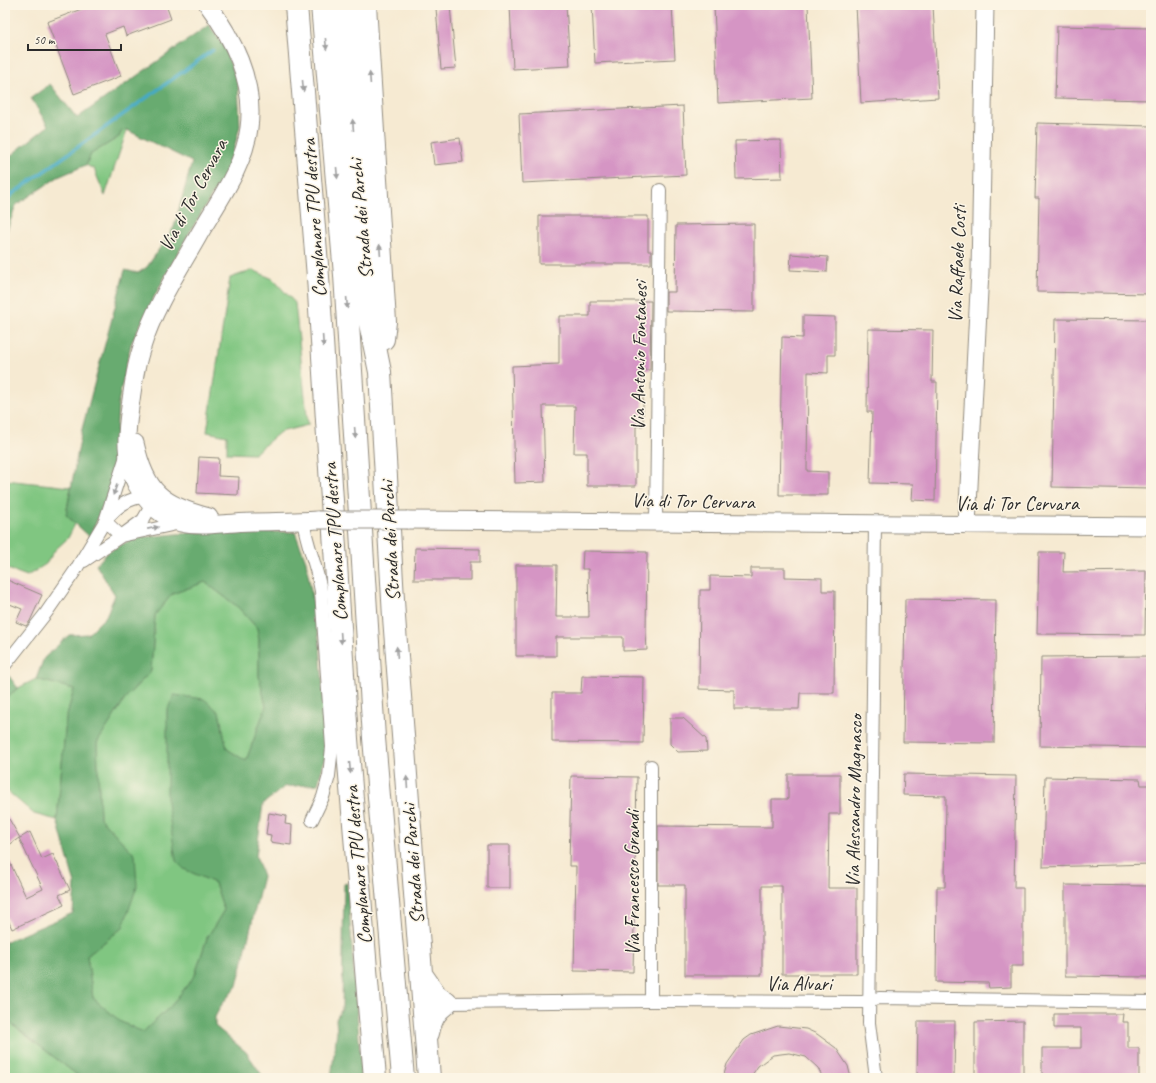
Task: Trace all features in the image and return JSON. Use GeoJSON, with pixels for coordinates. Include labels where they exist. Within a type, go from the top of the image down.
{"type":"FeatureCollection","features":[{"type":"Feature","properties":{"kind":"highway","name":"Complanare TPU destra"},"geometry":{"type":"LineString","coordinates":[[296,5],[318,270],[347,739],[376,1078]]}},
{"type":"Feature","properties":{"kind":"highway","name":"Strada dei Parchi"},"geometry":{"type":"LineString","coordinates":[[322,5],[345,275],[374,738],[403,1078]]}},
{"type":"Feature","properties":{"kind":"highway","name":"Strada dei Parchi"},"geometry":{"type":"LineString","coordinates":[[343,5],[370,323],[380,372],[394,617],[429,1078]]}},
{"type":"Feature","properties":{"kind":"highway"},"geometry":{"type":"LineString","coordinates":[[365,5],[385,322],[380,372]]}},
{"type":"Feature","properties":{"kind":"highway"},"geometry":{"type":"LineString","coordinates":[[422,974],[437,997],[446,1003],[436,1010],[430,1022],[426,1040]]}},
{"type":"Feature","properties":{"kind":"street","name":"Via di Tor Cervara"},"geometry":{"type":"LineString","coordinates":[[208,5],[224,28],[240,59],[248,90],[249,128],[246,143],[236,169],[153,319],[138,358],[126,428],[127,453],[132,476],[151,499],[181,523],[203,525],[310,521],[407,520],[1151,526]]}},
{"type":"Feature","properties":{"kind":"street","name":"Via Raffaele Costi"},"geometry":{"type":"LineString","coordinates":[[966,525],[980,271],[985,5]]}},
{"type":"Feature","properties":{"kind":"street","name":"Via Antonio Fontanesi"},"geometry":{"type":"LineString","coordinates":[[656,522],[660,190]]}},
{"type":"Feature","properties":{"kind":"street","name":"Via di Tor Cervara"},"geometry":{"type":"LineString","coordinates":[[130,406],[132,429],[137,454],[149,481],[151,499]]}},
{"type":"Feature","properties":{"kind":"street"},"geometry":{"type":"LineString","coordinates":[[105,521],[127,453]]}},
{"type":"Feature","properties":{"kind":"street","name":"Via di Tor Cervara"},"geometry":{"type":"LineString","coordinates":[[151,499],[234,523]]}},
{"type":"Feature","properties":{"kind":"street"},"geometry":{"type":"LineString","coordinates":[[5,665],[46,613],[81,563],[105,521],[116,507],[129,500],[151,499],[142,520],[81,563]]}},
{"type":"Feature","properties":{"kind":"street"},"geometry":{"type":"LineString","coordinates":[[105,521],[121,536]]}},
{"type":"Feature","properties":{"kind":"street"},"geometry":{"type":"LineString","coordinates":[[310,521],[306,540],[318,574],[321,591],[332,734],[332,747],[328,776],[323,797],[312,820]]}},
{"type":"Feature","properties":{"kind":"street"},"geometry":{"type":"LineString","coordinates":[[121,536],[181,523]]}},
{"type":"Feature","properties":{"kind":"street","name":"Via Alessandro Magnasco"},"geometry":{"type":"LineString","coordinates":[[875,524],[869,1023],[876,1078]]}},
{"type":"Feature","properties":{"kind":"street","name":"Via Francesco Grandi"},"geometry":{"type":"LineString","coordinates":[[651,766],[651,1001]]}},
{"type":"Feature","properties":{"kind":"street","name":"Via Alvari"},"geometry":{"type":"LineString","coordinates":[[446,1003],[651,1001],[862,1002],[879,998],[1151,1002]]}},
{"type":"Feature","properties":{"kind":"green space"},"geometry":{"type":"Polygon","coordinates":[[[209,25],[224,46],[238,84],[240,126],[229,167],[188,235],[154,297],[131,344],[118,403],[115,459],[109,492],[90,537],[66,515],[82,429],[125,270],[138,273],[147,267],[174,227],[192,162],[127,130],[122,131],[119,137],[91,154],[86,165],[58,177],[16,205],[5,236],[5,160],[48,126],[31,98],[50,84],[77,118],[209,25]]]}},
{"type":"Feature","properties":{"kind":"green space"},"geometry":{"type":"Polygon","coordinates":[[[127,130],[105,196],[94,169],[86,165],[91,154],[119,137],[121,131],[127,130]]]}},
{"type":"Feature","properties":{"kind":"green space"},"geometry":{"type":"Polygon","coordinates":[[[253,270],[273,279],[295,303],[308,425],[280,432],[254,454],[227,453],[227,436],[207,432],[230,278],[253,270]]]}},
{"type":"Feature","properties":{"kind":"green space"},"geometry":{"type":"Polygon","coordinates":[[[5,480],[71,487],[66,515],[75,524],[68,538],[55,550],[46,564],[27,576],[5,568],[5,480]]]}},
{"type":"Feature","properties":{"kind":"green space"},"geometry":{"type":"Polygon","coordinates":[[[197,532],[295,532],[306,561],[320,644],[327,750],[318,784],[284,787],[263,804],[256,856],[263,876],[237,986],[222,1004],[215,1017],[215,1026],[246,1052],[264,1078],[81,1078],[5,1019],[5,942],[73,913],[75,884],[57,820],[66,719],[74,689],[36,679],[44,658],[69,635],[88,634],[106,616],[115,595],[96,565],[109,551],[135,538],[197,532]],[[205,582],[172,594],[155,615],[151,671],[127,696],[97,743],[100,818],[135,855],[137,886],[123,927],[87,956],[93,998],[121,1022],[143,1032],[171,1006],[195,975],[207,938],[224,910],[215,883],[184,869],[176,861],[167,802],[167,711],[174,695],[204,699],[219,712],[227,749],[246,761],[266,706],[259,676],[259,640],[257,628],[238,607],[205,582]]]}},
{"type":"Feature","properties":{"kind":"green space"},"geometry":{"type":"Polygon","coordinates":[[[205,582],[238,607],[257,628],[259,640],[259,676],[266,706],[246,761],[227,749],[219,712],[167,711],[169,755],[184,869],[215,883],[224,910],[207,938],[195,975],[171,1006],[143,1032],[121,1022],[93,998],[87,956],[123,927],[135,855],[100,818],[97,743],[127,696],[151,671],[155,615],[172,594],[205,582]]]}},
{"type":"Feature","properties":{"kind":"green space"},"geometry":{"type":"Polygon","coordinates":[[[9,676],[18,688],[5,699],[5,677],[9,676]]]}},
{"type":"Feature","properties":{"kind":"green space"},"geometry":{"type":"Polygon","coordinates":[[[36,679],[74,689],[66,719],[57,820],[34,814],[5,789],[5,699],[18,688],[36,679]]]}},
{"type":"Feature","properties":{"kind":"green space"},"geometry":{"type":"Polygon","coordinates":[[[347,883],[362,1078],[331,1078],[337,1031],[336,1019],[342,1009],[344,884],[347,883]]]}},
{"type":"Feature","properties":{"kind":"green space"},"geometry":{"type":"Polygon","coordinates":[[[5,1019],[81,1078],[5,1078],[5,1019]]]}},
{"type":"Feature","properties":{"kind":"building"},"geometry":{"type":"Polygon","coordinates":[[[92,5],[166,5],[171,19],[126,36],[123,27],[105,34],[121,76],[74,94],[47,22],[92,5]]]}},
{"type":"Feature","properties":{"kind":"building"},"geometry":{"type":"Polygon","coordinates":[[[510,5],[566,5],[570,66],[513,69],[510,5]]]}},
{"type":"Feature","properties":{"kind":"building"},"geometry":{"type":"Polygon","coordinates":[[[592,5],[672,5],[675,59],[595,63],[592,5]]]}},
{"type":"Feature","properties":{"kind":"building"},"geometry":{"type":"Polygon","coordinates":[[[714,5],[808,5],[812,98],[718,103],[714,5]]]}},
{"type":"Feature","properties":{"kind":"building"},"geometry":{"type":"Polygon","coordinates":[[[856,5],[933,5],[938,98],[861,103],[856,5]]]}},
{"type":"Feature","properties":{"kind":"building"},"geometry":{"type":"Polygon","coordinates":[[[450,6],[456,68],[441,69],[436,8],[450,6]]]}},
{"type":"Feature","properties":{"kind":"building"},"geometry":{"type":"Polygon","coordinates":[[[1057,26],[1151,28],[1151,100],[1055,98],[1057,26]]]}},
{"type":"Feature","properties":{"kind":"building"},"geometry":{"type":"Polygon","coordinates":[[[683,106],[686,175],[522,183],[519,114],[683,106]]]}},
{"type":"Feature","properties":{"kind":"building"},"geometry":{"type":"Polygon","coordinates":[[[1037,123],[1151,126],[1151,294],[1037,292],[1039,198],[1035,198],[1037,123]]]}},
{"type":"Feature","properties":{"kind":"building"},"geometry":{"type":"Polygon","coordinates":[[[460,138],[463,162],[434,165],[431,142],[460,138]]]}},
{"type":"Feature","properties":{"kind":"building"},"geometry":{"type":"Polygon","coordinates":[[[781,140],[782,178],[736,179],[735,141],[781,140]]]}},
{"type":"Feature","properties":{"kind":"building"},"geometry":{"type":"Polygon","coordinates":[[[539,216],[648,216],[648,251],[651,251],[651,264],[539,264],[539,216]]]}},
{"type":"Feature","properties":{"kind":"building"},"geometry":{"type":"Polygon","coordinates":[[[754,224],[754,312],[666,311],[666,292],[675,292],[676,225],[754,224]]]}},
{"type":"Feature","properties":{"kind":"building"},"geometry":{"type":"Polygon","coordinates":[[[791,254],[828,257],[827,272],[790,270],[791,254]]]}},
{"type":"Feature","properties":{"kind":"building"},"geometry":{"type":"Polygon","coordinates":[[[590,301],[651,301],[650,370],[643,370],[643,426],[636,426],[636,486],[587,486],[587,453],[574,453],[575,406],[543,406],[545,482],[515,483],[512,366],[559,364],[559,316],[590,316],[590,301]]]}},
{"type":"Feature","properties":{"kind":"building"},"geometry":{"type":"Polygon","coordinates":[[[803,316],[835,317],[835,355],[828,355],[828,373],[808,372],[807,471],[828,472],[828,495],[779,495],[782,337],[803,338],[803,316]]]}},
{"type":"Feature","properties":{"kind":"building"},"geometry":{"type":"Polygon","coordinates":[[[1055,319],[1151,320],[1151,489],[1052,487],[1055,319]]]}},
{"type":"Feature","properties":{"kind":"building"},"geometry":{"type":"Polygon","coordinates":[[[868,329],[933,330],[932,382],[937,382],[935,501],[912,500],[913,484],[870,483],[872,412],[867,412],[868,329]]]}},
{"type":"Feature","properties":{"kind":"building"},"geometry":{"type":"Polygon","coordinates":[[[199,457],[219,458],[218,476],[239,477],[238,495],[197,493],[199,457]]]}},
{"type":"Feature","properties":{"kind":"building"},"geometry":{"type":"Polygon","coordinates":[[[415,548],[480,549],[480,562],[470,562],[470,580],[414,580],[415,548]]]}},
{"type":"Feature","properties":{"kind":"building"},"geometry":{"type":"Polygon","coordinates":[[[583,551],[647,552],[647,650],[623,651],[623,637],[556,637],[556,656],[516,656],[516,565],[557,565],[556,617],[589,617],[588,569],[582,569],[583,551]]]}},
{"type":"Feature","properties":{"kind":"building"},"geometry":{"type":"Polygon","coordinates":[[[1039,552],[1064,552],[1063,572],[1146,571],[1145,635],[1037,634],[1039,552]]]}},
{"type":"Feature","properties":{"kind":"building"},"geometry":{"type":"Polygon","coordinates":[[[751,568],[785,568],[785,577],[822,578],[822,591],[835,591],[834,693],[800,693],[799,709],[734,709],[734,690],[699,689],[700,590],[710,590],[710,576],[751,577],[751,568]]]}},
{"type":"Feature","properties":{"kind":"building"},"geometry":{"type":"Polygon","coordinates":[[[5,579],[42,595],[30,621],[26,626],[16,622],[22,609],[5,602],[5,579]]]}},
{"type":"Feature","properties":{"kind":"building"},"geometry":{"type":"Polygon","coordinates":[[[905,599],[996,600],[994,743],[903,742],[905,599]]]}},
{"type":"Feature","properties":{"kind":"building"},"geometry":{"type":"Polygon","coordinates":[[[1150,656],[1148,711],[1151,711],[1151,748],[1040,746],[1041,657],[1150,656]]]}},
{"type":"Feature","properties":{"kind":"building"},"geometry":{"type":"Polygon","coordinates":[[[582,676],[644,677],[643,743],[552,742],[552,693],[581,693],[582,676]]]}},
{"type":"Feature","properties":{"kind":"building"},"geometry":{"type":"Polygon","coordinates":[[[670,718],[683,718],[706,739],[707,751],[678,752],[670,744],[670,718]]]}},
{"type":"Feature","properties":{"kind":"building"},"geometry":{"type":"Polygon","coordinates":[[[788,774],[840,774],[840,814],[829,814],[828,888],[857,888],[857,974],[782,974],[782,886],[762,886],[762,975],[685,975],[685,885],[658,885],[658,826],[772,827],[772,799],[788,799],[788,774]]]}},
{"type":"Feature","properties":{"kind":"building"},"geometry":{"type":"Polygon","coordinates":[[[904,774],[1016,776],[1014,888],[1023,888],[1023,966],[1011,966],[1011,987],[989,988],[988,983],[936,982],[937,887],[945,887],[946,796],[903,795],[904,774]]]}},
{"type":"Feature","properties":{"kind":"building"},"geometry":{"type":"Polygon","coordinates":[[[571,776],[637,777],[633,972],[574,971],[576,866],[569,866],[571,776]]]}},
{"type":"Feature","properties":{"kind":"building"},"geometry":{"type":"Polygon","coordinates":[[[1045,777],[1140,779],[1141,785],[1151,785],[1151,864],[1043,867],[1045,777]]]}},
{"type":"Feature","properties":{"kind":"building"},"geometry":{"type":"Polygon","coordinates":[[[5,812],[20,838],[30,832],[42,859],[53,854],[70,890],[59,895],[64,905],[12,929],[5,913],[5,852],[26,897],[43,889],[19,838],[5,848],[5,812]]]}},
{"type":"Feature","properties":{"kind":"building"},"geometry":{"type":"Polygon","coordinates":[[[269,813],[286,816],[285,824],[292,825],[291,845],[270,842],[271,835],[266,834],[269,813]]]}},
{"type":"Feature","properties":{"kind":"building"},"geometry":{"type":"Polygon","coordinates":[[[487,845],[510,845],[510,888],[487,888],[487,845]]]}},
{"type":"Feature","properties":{"kind":"building"},"geometry":{"type":"Polygon","coordinates":[[[1065,885],[1151,886],[1151,977],[1065,976],[1065,885]]]}},
{"type":"Feature","properties":{"kind":"building"},"geometry":{"type":"Polygon","coordinates":[[[1054,1014],[1123,1014],[1122,1022],[1128,1022],[1128,1048],[1139,1048],[1139,1078],[1042,1078],[1042,1048],[1081,1048],[1081,1028],[1054,1028],[1054,1014]]]}},
{"type":"Feature","properties":{"kind":"building"},"geometry":{"type":"Polygon","coordinates":[[[918,1021],[955,1021],[954,1078],[917,1078],[918,1021]]]}},
{"type":"Feature","properties":{"kind":"building"},"geometry":{"type":"Polygon","coordinates":[[[1023,1021],[1023,1078],[975,1078],[975,1022],[1023,1021]]]}},
{"type":"Feature","properties":{"kind":"building"},"geometry":{"type":"Polygon","coordinates":[[[778,1026],[806,1029],[817,1034],[836,1048],[848,1066],[851,1078],[823,1078],[818,1068],[806,1057],[789,1053],[773,1055],[758,1066],[750,1078],[723,1078],[727,1064],[744,1040],[751,1035],[778,1026]]]}},
{"type":"Feature","properties":{"kind":"waterway"},"geometry":{"type":"LineString","coordinates":[[5,204],[11,195],[213,50]]}}]}
